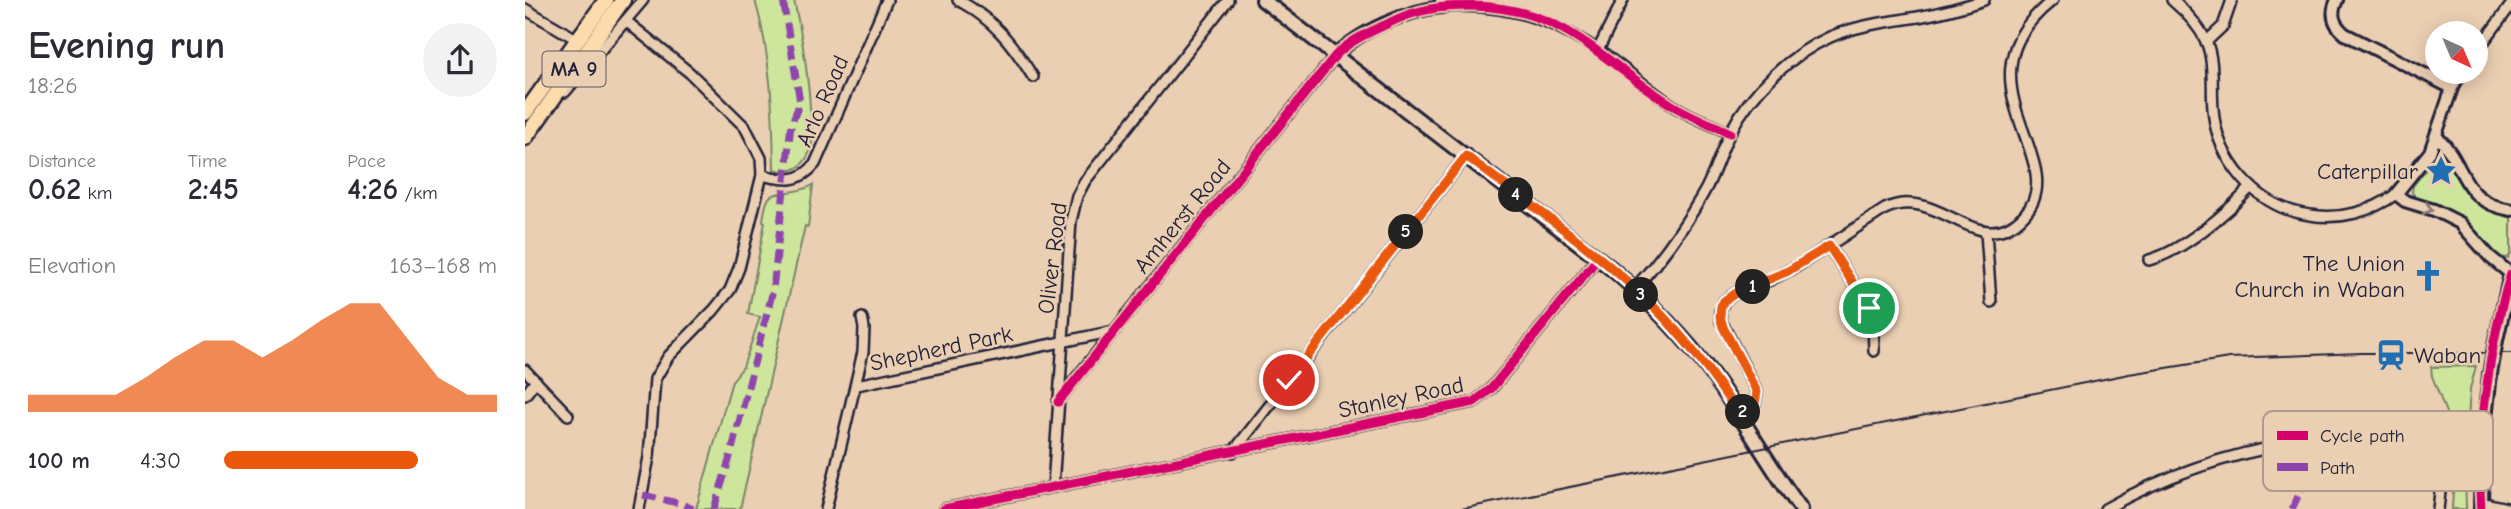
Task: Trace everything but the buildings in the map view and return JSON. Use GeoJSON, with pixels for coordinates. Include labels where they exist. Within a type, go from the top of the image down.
{"type":"FeatureCollection","features":[{"type":"Feature","properties":{"kind":"highway","name":"MA 9"},"geometry":{"type":"LineString","coordinates":[[525,113],[606,0]]}},
{"type":"Feature","properties":{"kind":"highway","name":"MA 9"},"geometry":{"type":"LineString","coordinates":[[529,133],[623,0]]}},
{"type":"Feature","properties":{"kind":"main road"},"geometry":{"type":"LineString","coordinates":[[1263,0],[1635,288],[1686,341],[1801,509]]}},
{"type":"Feature","properties":{"kind":"main road"},"geometry":{"type":"LineString","coordinates":[[2485,411],[2496,340],[2511,274]]}},
{"type":"Feature","properties":{"kind":"street"},"geometry":{"type":"LineString","coordinates":[[529,133],[643,0]]}},
{"type":"Feature","properties":{"kind":"street","name":"Arlo Road"},"geometry":{"type":"LineString","coordinates":[[762,175],[794,180],[802,177],[815,164],[887,0]]}},
{"type":"Feature","properties":{"kind":"street"},"geometry":{"type":"LineString","coordinates":[[958,0],[991,22],[1007,37],[1033,77]]}},
{"type":"Feature","properties":{"kind":"street","name":"Oliver Road"},"geometry":{"type":"LineString","coordinates":[[1053,487],[1071,221],[1081,188],[1229,0]]}},
{"type":"Feature","properties":{"kind":"street"},"geometry":{"type":"LineString","coordinates":[[1598,50],[1623,0]]}},
{"type":"Feature","properties":{"kind":"street"},"geometry":{"type":"LineString","coordinates":[[1635,288],[1661,258],[1695,208],[1715,171],[1730,133],[1746,108],[1770,81],[1819,43],[1862,26],[1932,14],[1984,0]]}},
{"type":"Feature","properties":{"kind":"street"},"geometry":{"type":"LineString","coordinates":[[1739,415],[1755,403],[1757,392],[1721,321],[1720,311],[1724,301],[1788,271],[1885,209],[1905,203],[1935,208],[1970,227],[1986,232],[2014,224],[2030,209],[2036,195],[2036,173],[2014,104],[2010,68],[2026,27],[2053,0]]}},
{"type":"Feature","properties":{"kind":"street"},"geometry":{"type":"LineString","coordinates":[[2172,0],[2191,17],[2206,42],[2213,70],[2213,110],[2217,131],[2229,160],[2251,187],[2280,207],[2301,214],[2325,217],[2364,210],[2396,194],[2425,160],[2437,136],[2446,102],[2454,84]]}},
{"type":"Feature","properties":{"kind":"street"},"geometry":{"type":"LineString","coordinates":[[2206,42],[2223,26],[2232,0]]}},
{"type":"Feature","properties":{"kind":"street"},"geometry":{"type":"LineString","coordinates":[[2337,0],[2333,10],[2334,21],[2345,34],[2452,88]]}},
{"type":"Feature","properties":{"kind":"street"},"geometry":{"type":"LineString","coordinates":[[1335,56],[1352,42],[1393,20],[1441,4],[1495,7],[1526,13],[1558,26],[1598,50],[1671,104],[1730,133]]}},
{"type":"Feature","properties":{"kind":"street"},"geometry":{"type":"LineString","coordinates":[[2489,35],[2511,5]]}},
{"type":"Feature","properties":{"kind":"street"},"geometry":{"type":"LineString","coordinates":[[525,9],[578,40]]}},
{"type":"Feature","properties":{"kind":"street"},"geometry":{"type":"LineString","coordinates":[[626,21],[690,73],[745,127],[761,158],[762,175],[739,268],[730,290],[668,357],[655,379],[649,457],[639,509]]}},
{"type":"Feature","properties":{"kind":"street","name":"Amherst Road"},"geometry":{"type":"LineString","coordinates":[[1058,401],[1335,56]]}},
{"type":"Feature","properties":{"kind":"street"},"geometry":{"type":"LineString","coordinates":[[2437,136],[2449,149],[2463,177],[2475,193],[2491,205],[2511,210]]}},
{"type":"Feature","properties":{"kind":"street"},"geometry":{"type":"LineString","coordinates":[[1233,452],[1466,156]]}},
{"type":"Feature","properties":{"kind":"street"},"geometry":{"type":"LineString","coordinates":[[2149,260],[2169,253],[2185,243],[2251,187]]}},
{"type":"Feature","properties":{"kind":"street"},"geometry":{"type":"LineString","coordinates":[[2396,194],[2405,201],[2434,210],[2460,223],[2490,257],[2511,274]]}},
{"type":"Feature","properties":{"kind":"street"},"geometry":{"type":"LineString","coordinates":[[1986,232],[1991,302]]}},
{"type":"Feature","properties":{"kind":"street"},"geometry":{"type":"LineString","coordinates":[[1829,246],[1869,308],[1873,321],[1874,351]]}},
{"type":"Feature","properties":{"kind":"street","name":"Stanley Road"},"geometry":{"type":"LineString","coordinates":[[944,509],[1474,402],[1491,389],[1598,258]]}},
{"type":"Feature","properties":{"kind":"street"},"geometry":{"type":"LineString","coordinates":[[826,509],[857,385],[865,339],[862,318]]}},
{"type":"Feature","properties":{"kind":"street","name":"Shepherd Park"},"geometry":{"type":"LineString","coordinates":[[857,385],[1114,331]]}},
{"type":"Feature","properties":{"kind":"street"},"geometry":{"type":"LineString","coordinates":[[525,370],[568,415]]}},
{"type":"Feature","properties":{"kind":"street"},"geometry":{"type":"LineString","coordinates":[[525,395],[536,381]]}},
{"type":"Feature","properties":{"kind":"street"},"geometry":{"type":"LineString","coordinates":[[2105,509],[2177,474],[2263,449]]}},
{"type":"Feature","properties":{"kind":"street"},"geometry":{"type":"LineString","coordinates":[[2438,509],[2439,491]]}},
{"type":"Feature","properties":{"kind":"street"},"geometry":{"type":"LineString","coordinates":[[2481,505],[2511,509]]}},
{"type":"Feature","properties":{"kind":"green space"},"geometry":{"type":"Polygon","coordinates":[[[755,0],[794,0],[807,75],[812,142],[805,160],[792,170],[774,169],[768,63],[755,0]]]}},
{"type":"Feature","properties":{"kind":"green space"},"geometry":{"type":"Polygon","coordinates":[[[2438,158],[2450,161],[2490,209],[2511,216],[2511,253],[2508,258],[2500,257],[2468,224],[2418,201],[2412,192],[2413,186],[2438,158]]]}},
{"type":"Feature","properties":{"kind":"green space"},"geometry":{"type":"Polygon","coordinates":[[[813,185],[808,227],[805,226],[740,509],[696,509],[732,381],[743,367],[760,317],[748,314],[767,203],[769,198],[776,194],[813,185]]]}},
{"type":"Feature","properties":{"kind":"green space"},"geometry":{"type":"Polygon","coordinates":[[[2476,366],[2470,389],[2469,411],[2445,411],[2431,367],[2476,366]]]}},
{"type":"Feature","properties":{"kind":"green space"},"geometry":{"type":"Polygon","coordinates":[[[2453,491],[2465,491],[2466,509],[2452,509],[2453,491]]]}},
{"type":"Feature","properties":{"kind":"tram line"},"geometry":{"type":"LineString","coordinates":[[1461,509],[2129,374],[2229,358],[2362,353],[2511,353]]}},
{"type":"Feature","properties":{"kind":"marked path"},"geometry":{"type":"LineString","coordinates":[[714,509],[773,290],[791,125],[800,102],[783,0]]}},
{"type":"Feature","properties":{"kind":"marked path"},"geometry":{"type":"LineString","coordinates":[[2292,509],[2301,491]]}},
{"type":"Feature","properties":{"kind":"marked path"},"geometry":{"type":"LineString","coordinates":[[643,495],[693,509]]}},
{"type":"Feature","properties":{"kind":"cycle path"},"geometry":{"type":"LineString","coordinates":[[1058,402],[1335,56],[1360,37],[1399,18],[1429,9],[1461,6],[1505,9],[1533,16],[1580,39],[1672,105],[1730,133]]}},
{"type":"Feature","properties":{"kind":"cycle path"},"geometry":{"type":"LineString","coordinates":[[944,509],[1474,402],[1491,389],[1598,258]]}},
{"type":"Feature","properties":{"kind":"cycle path"},"geometry":{"type":"LineString","coordinates":[[2484,411],[2491,359],[2511,274]]}},
{"type":"Feature","properties":{"kind":"cycle path"},"geometry":{"type":"LineString","coordinates":[[2480,491],[2481,509]]}},
{"type":"Feature","properties":{"kind":"place","name":"Caterpillar"},"geometry":{"type":"Point","coordinates":[2441,171]}},
{"type":"Feature","properties":{"kind":"place","name":"The Union Church in Waban"},"geometry":{"type":"Point","coordinates":[2428,276]}},
{"type":"Feature","properties":{"kind":"place","name":"Waban"},"geometry":{"type":"Point","coordinates":[2391,355]}},
{"type":"Feature","properties":{"kind":"route"},"geometry":{"type":"LineString","coordinates":[[1289,380],[1466,156],[1612,269],[1644,298],[1696,354],[1739,415],[1758,398],[1753,380],[1721,321],[1721,306],[1728,297],[1788,271],[1829,246],[1869,308]]}}]}
